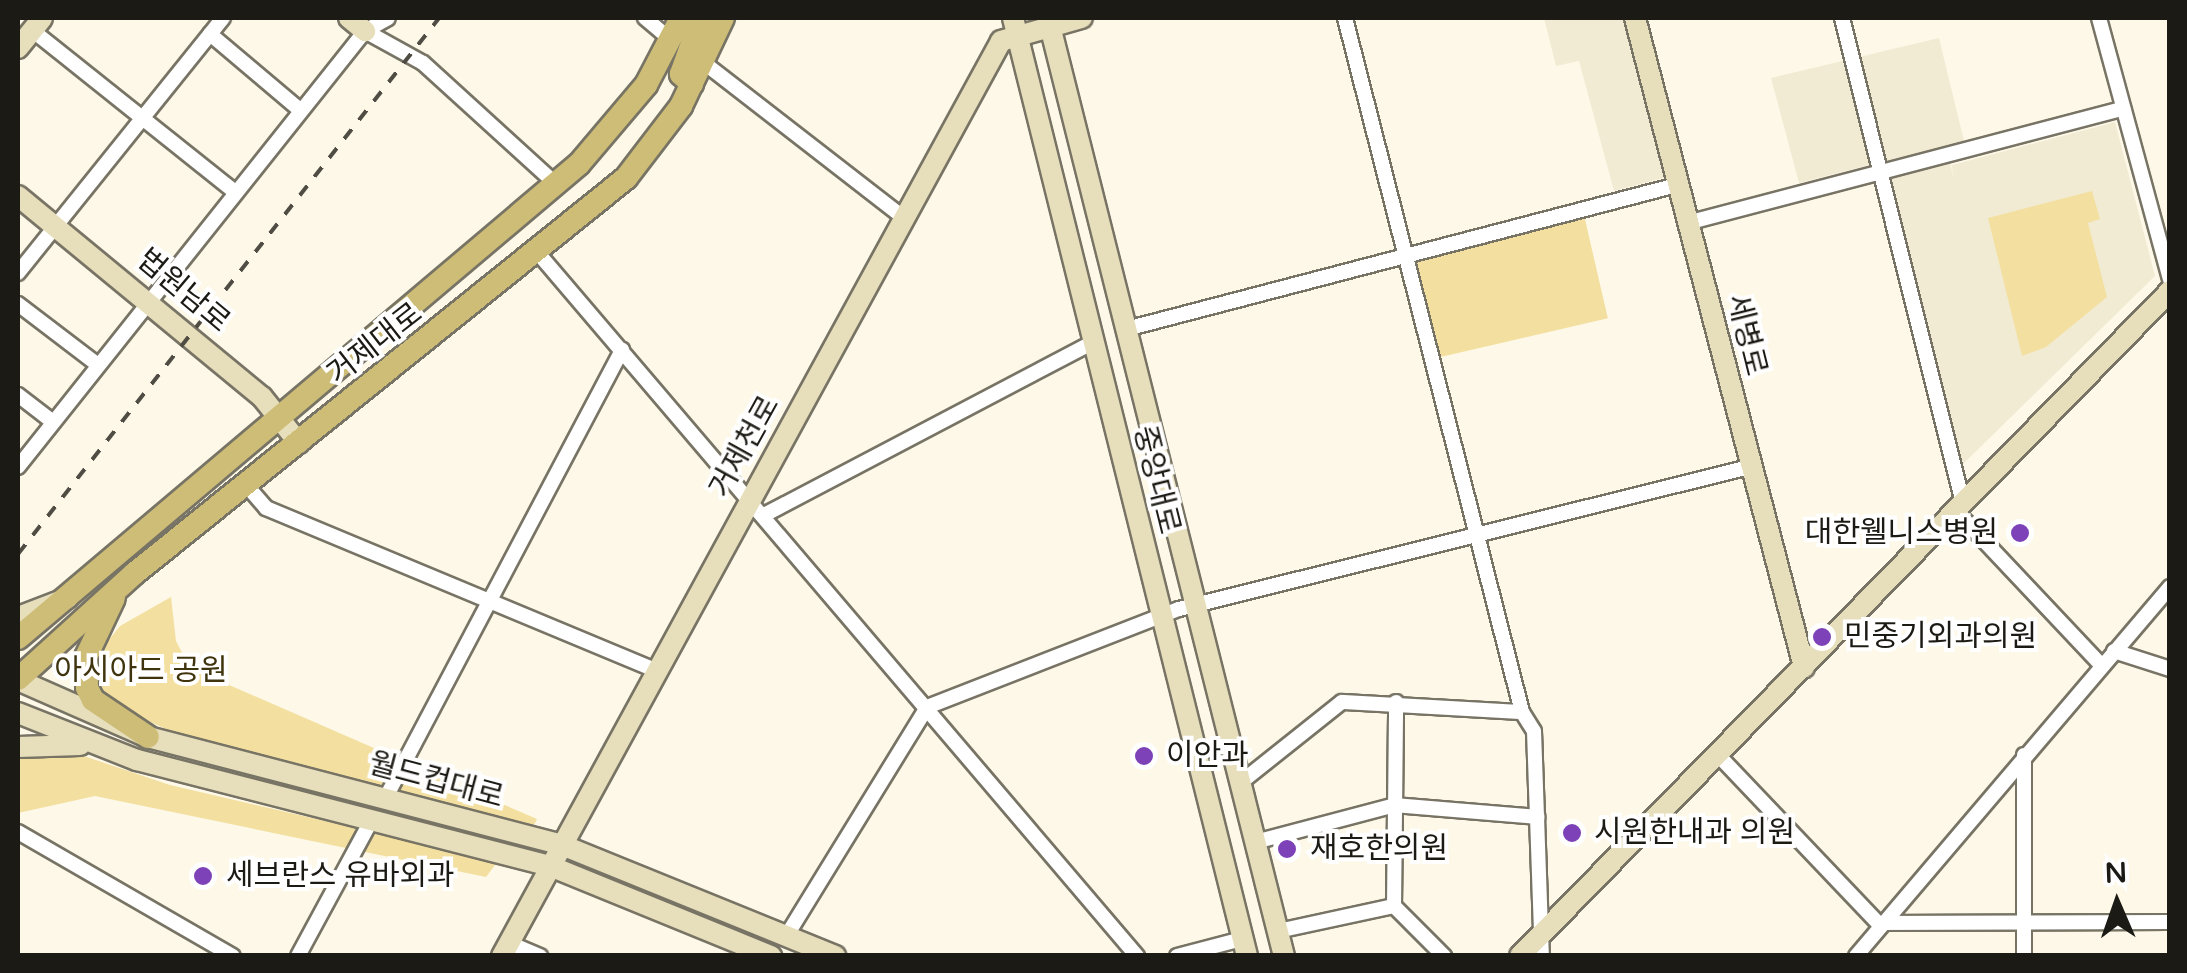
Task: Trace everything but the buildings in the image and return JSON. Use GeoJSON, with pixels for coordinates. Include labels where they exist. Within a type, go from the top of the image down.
{"type":"FeatureCollection","features":[{"type":"Feature","properties":{"kind":"main road","name":"거제대로"},"geometry":{"type":"LineString","coordinates":[[18,638],[556,184],[622,119],[681,18]]}},
{"type":"Feature","properties":{"kind":"main road"},"geometry":{"type":"LineString","coordinates":[[692,84],[681,74],[701,18]]}},
{"type":"Feature","properties":{"kind":"main road","name":"거제대로"},"geometry":{"type":"LineString","coordinates":[[18,680],[118,588],[538,253],[646,158],[692,84],[722,18]]}},
{"type":"Feature","properties":{"kind":"main road"},"geometry":{"type":"LineString","coordinates":[[1014,27],[1082,18]]}},
{"type":"Feature","properties":{"kind":"main road","name":"세병로"},"geometry":{"type":"LineString","coordinates":[[1634,18],[1804,667]]}},
{"type":"Feature","properties":{"kind":"main road","name":"중앙대로"},"geometry":{"type":"LineString","coordinates":[[1049,21],[1126,330],[1245,947]]}},
{"type":"Feature","properties":{"kind":"main road"},"geometry":{"type":"LineString","coordinates":[[18,48],[37,24]]}},
{"type":"Feature","properties":{"kind":"main road","name":"중앙대로"},"geometry":{"type":"LineString","coordinates":[[1014,27],[1092,343],[1177,610],[1240,783],[1284,956]]}},
{"type":"Feature","properties":{"kind":"main road","name":"거제천로"},"geometry":{"type":"LineString","coordinates":[[505,949],[657,670],[757,507],[904,218],[1001,41],[1014,27]]}},
{"type":"Feature","properties":{"kind":"main road","name":"법원남로"},"geometry":{"type":"LineString","coordinates":[[18,196],[149,301],[280,417],[299,443]]}},
{"type":"Feature","properties":{"kind":"main road"},"geometry":{"type":"LineString","coordinates":[[1520,956],[1541,947],[1804,667],[2170,292]]}},
{"type":"Feature","properties":{"kind":"main road"},"geometry":{"type":"LineString","coordinates":[[118,588],[86,657],[87,688],[93,700],[148,737]]}},
{"type":"Feature","properties":{"kind":"main road"},"geometry":{"type":"LineString","coordinates":[[18,617],[44,602],[70,598]]}},
{"type":"Feature","properties":{"kind":"main road","name":"월드컵대로"},"geometry":{"type":"LineString","coordinates":[[18,680],[148,737],[562,845],[835,956]]}},
{"type":"Feature","properties":{"kind":"main road","name":"월드컵대로"},"geometry":{"type":"LineString","coordinates":[[18,712],[100,746],[550,866],[769,955]]}},
{"type":"Feature","properties":{"kind":"main road"},"geometry":{"type":"LineString","coordinates":[[18,746],[100,746]]}},
{"type":"Feature","properties":{"kind":"street"},"geometry":{"type":"LineString","coordinates":[[18,272],[223,18]]}},
{"type":"Feature","properties":{"kind":"street"},"geometry":{"type":"LineString","coordinates":[[18,467],[300,110],[357,24],[388,18]]}},
{"type":"Feature","properties":{"kind":"street"},"geometry":{"type":"LineString","coordinates":[[645,18],[671,40]]}},
{"type":"Feature","properties":{"kind":"street"},"geometry":{"type":"LineString","coordinates":[[1346,18],[1522,712],[1534,731],[1541,947]]}},
{"type":"Feature","properties":{"kind":"street"},"geometry":{"type":"LineString","coordinates":[[1842,18],[1960,507],[2101,665]]}},
{"type":"Feature","properties":{"kind":"street"},"geometry":{"type":"LineString","coordinates":[[2099,18],[2170,280]]}},
{"type":"Feature","properties":{"kind":"street"},"geometry":{"type":"LineString","coordinates":[[37,24],[235,192]]}},
{"type":"Feature","properties":{"kind":"street"},"geometry":{"type":"LineString","coordinates":[[357,24],[423,63],[556,184]]}},
{"type":"Feature","properties":{"kind":"street"},"geometry":{"type":"LineString","coordinates":[[210,34],[300,110]]}},
{"type":"Feature","properties":{"kind":"street"},"geometry":{"type":"LineString","coordinates":[[703,62],[904,218]]}},
{"type":"Feature","properties":{"kind":"street"},"geometry":{"type":"LineString","coordinates":[[1687,224],[2123,109]]}},
{"type":"Feature","properties":{"kind":"street"},"geometry":{"type":"LineString","coordinates":[[1126,330],[1677,185]]}},
{"type":"Feature","properties":{"kind":"street"},"geometry":{"type":"LineString","coordinates":[[538,253],[1138,956]]}},
{"type":"Feature","properties":{"kind":"street"},"geometry":{"type":"LineString","coordinates":[[18,304],[98,365]]}},
{"type":"Feature","properties":{"kind":"street"},"geometry":{"type":"LineString","coordinates":[[757,507],[1092,343]]}},
{"type":"Feature","properties":{"kind":"street"},"geometry":{"type":"LineString","coordinates":[[385,799],[622,350]]}},
{"type":"Feature","properties":{"kind":"street"},"geometry":{"type":"LineString","coordinates":[[18,394],[53,422]]}},
{"type":"Feature","properties":{"kind":"street"},"geometry":{"type":"LineString","coordinates":[[787,934],[927,707],[1177,610],[1749,467]]}},
{"type":"Feature","properties":{"kind":"street"},"geometry":{"type":"LineString","coordinates":[[247,486],[266,508],[657,670]]}},
{"type":"Feature","properties":{"kind":"street"},"geometry":{"type":"LineString","coordinates":[[1856,956],[1878,923],[2170,587]]}},
{"type":"Feature","properties":{"kind":"street"},"geometry":{"type":"LineString","coordinates":[[2114,651],[2170,669]]}},
{"type":"Feature","properties":{"kind":"street"},"geometry":{"type":"LineString","coordinates":[[1240,783],[1342,702],[1522,712]]}},
{"type":"Feature","properties":{"kind":"street"},"geometry":{"type":"LineString","coordinates":[[1396,702],[1394,906],[1444,956]]}},
{"type":"Feature","properties":{"kind":"street"},"geometry":{"type":"LineString","coordinates":[[2024,755],[2024,956]]}},
{"type":"Feature","properties":{"kind":"street"},"geometry":{"type":"LineString","coordinates":[[1719,756],[1878,923],[2170,922]]}},
{"type":"Feature","properties":{"kind":"street"},"geometry":{"type":"LineString","coordinates":[[1255,842],[1395,805],[1537,817]]}},
{"type":"Feature","properties":{"kind":"street"},"geometry":{"type":"LineString","coordinates":[[298,956],[371,820]]}},
{"type":"Feature","properties":{"kind":"street"},"geometry":{"type":"LineString","coordinates":[[18,832],[233,956]]}},
{"type":"Feature","properties":{"kind":"street"},"geometry":{"type":"LineString","coordinates":[[1278,931],[1394,906]]}},
{"type":"Feature","properties":{"kind":"street"},"geometry":{"type":"LineString","coordinates":[[1178,956],[1245,947]]}},
{"type":"Feature","properties":{"kind":"street"},"geometry":{"type":"LineString","coordinates":[[505,949],[540,956]]}},
{"type":"Feature","properties":{"kind":"shaded area"},"geometry":{"type":"Polygon","coordinates":[[[1544,18],[1627,18],[1667,177],[1614,191],[1579,61],[1556,66],[1544,18]]]}},
{"type":"Feature","properties":{"kind":"shaded area"},"geometry":{"type":"Polygon","coordinates":[[[1939,38],[1964,141],[1947,147],[1953,177],[1952,165],[2115,122],[2155,276],[1960,467],[1880,162],[1799,183],[1771,78],[1939,38]]]}},
{"type":"Feature","properties":{"kind":"green space"},"geometry":{"type":"Polygon","coordinates":[[[2092,191],[2100,219],[2088,223],[2107,297],[2046,347],[2022,356],[1988,218],[2092,191]]]}},
{"type":"Feature","properties":{"kind":"green space"},"geometry":{"type":"Polygon","coordinates":[[[1584,215],[1608,318],[1438,357],[1414,254],[1584,215]]]}},
{"type":"Feature","properties":{"kind":"green space","name":"아시아드 공원"},"geometry":{"type":"Polygon","coordinates":[[[171,597],[176,641],[190,668],[537,819],[534,825],[182,736],[100,700],[91,662],[120,626],[171,597]]]}},
{"type":"Feature","properties":{"kind":"green space","name":"아시아드 공원"},"geometry":{"type":"Polygon","coordinates":[[[18,752],[72,752],[170,785],[498,861],[486,877],[95,796],[18,813],[18,752]]]}},
{"type":"Feature","properties":{"kind":"railway"},"geometry":{"type":"LineString","coordinates":[[18,554],[439,18]]}},
{"type":"Feature","properties":{"kind":"place","name":"대한웰니스병원"},"geometry":{"type":"Point","coordinates":[2020,533]}},
{"type":"Feature","properties":{"kind":"place","name":"민중기외과의원"},"geometry":{"type":"Point","coordinates":[1822,637]}},
{"type":"Feature","properties":{"kind":"place","name":"이안과"},"geometry":{"type":"Point","coordinates":[1144,756]}},
{"type":"Feature","properties":{"kind":"place","name":"시원한내과 의원"},"geometry":{"type":"Point","coordinates":[1572,833]}},
{"type":"Feature","properties":{"kind":"place","name":"재호한의원"},"geometry":{"type":"Point","coordinates":[1287,849]}},
{"type":"Feature","properties":{"kind":"place","name":"세브란스 유바외과"},"geometry":{"type":"Point","coordinates":[203,876]}}]}
